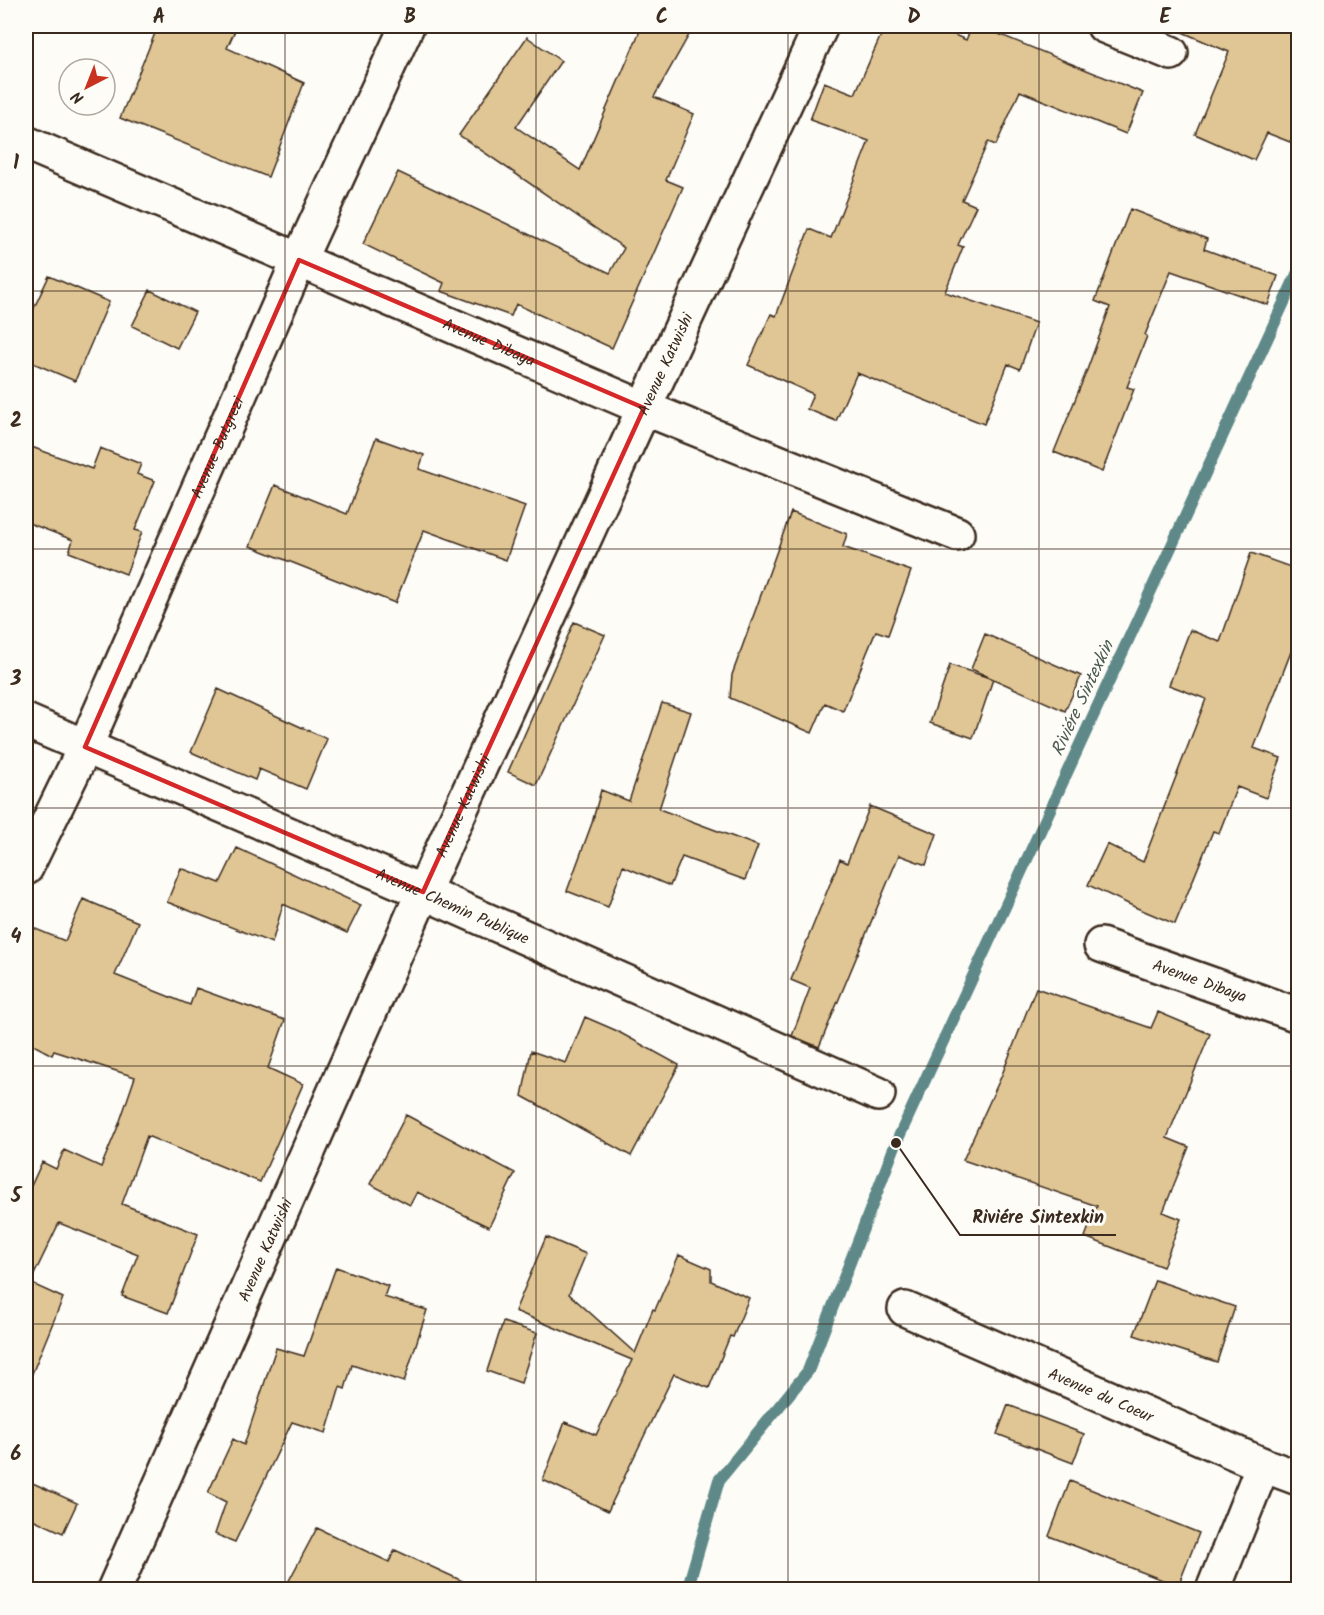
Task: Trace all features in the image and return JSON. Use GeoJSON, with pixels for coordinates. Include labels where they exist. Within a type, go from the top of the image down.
{"type":"FeatureCollection","features":[{"type":"Feature","properties":{"kind":"street","name":"Avenue Butgrezi"},"geometry":{"type":"LineString","coordinates":[[26,868],[85,747],[299,260],[407,26]]}},
{"type":"Feature","properties":{"kind":"street","name":"Avenue Katwishi"},"geometry":{"type":"LineString","coordinates":[[114,1590],[423,892],[821,26]]}},
{"type":"Feature","properties":{"kind":"street"},"geometry":{"type":"LineString","coordinates":[[1104,26],[1171,53]]}},
{"type":"Feature","properties":{"kind":"street","name":"Avenue Dibaya"},"geometry":{"type":"LineString","coordinates":[[26,143],[644,408],[957,534]]}},
{"type":"Feature","properties":{"kind":"street","name":"Avenue Chemin Publique"},"geometry":{"type":"LineString","coordinates":[[26,721],[423,892],[878,1094]]}},
{"type":"Feature","properties":{"kind":"street","name":"Avenue Dibaya"},"geometry":{"type":"LineString","coordinates":[[1101,945],[1299,1015]]}},
{"type":"Feature","properties":{"kind":"street","name":"Avenue du Coeur"},"geometry":{"type":"LineString","coordinates":[[905,1309],[1263,1465],[1299,1478]]}},
{"type":"Feature","properties":{"kind":"street"},"geometry":{"type":"LineString","coordinates":[[1213,1590],[1263,1465]]}},
{"type":"Feature","properties":{"kind":"highlighted area"},"geometry":{"type":"Polygon","coordinates":[[[299,260],[644,408],[423,892],[85,747],[299,260]]]}},
{"type":"Feature","properties":{"kind":"building"},"geometry":{"type":"Polygon","coordinates":[[[158,26],[237,26],[227,48],[304,83],[268,177],[120,118],[158,26]]]}},
{"type":"Feature","properties":{"kind":"building"},"geometry":{"type":"Polygon","coordinates":[[[642,26],[694,26],[654,97],[694,114],[666,180],[683,187],[612,348],[516,304],[511,316],[441,291],[444,283],[363,244],[398,172],[610,273],[624,248],[459,135],[527,37],[561,61],[516,127],[580,170],[642,26]]]}},
{"type":"Feature","properties":{"kind":"building"},"geometry":{"type":"Polygon","coordinates":[[[885,26],[934,26],[966,40],[972,26],[979,26],[1143,93],[1126,134],[1020,91],[996,145],[988,142],[962,200],[976,206],[958,245],[963,247],[945,292],[1036,323],[1020,369],[1008,364],[984,424],[857,373],[836,421],[807,409],[813,394],[748,365],[771,314],[776,316],[809,229],[831,238],[869,141],[810,120],[824,82],[855,94],[885,26]]]}},
{"type":"Feature","properties":{"kind":"building"},"geometry":{"type":"Polygon","coordinates":[[[1168,26],[1299,26],[1299,121],[1290,142],[1267,133],[1254,160],[1195,134],[1229,52],[1168,26]]]}},
{"type":"Feature","properties":{"kind":"building"},"geometry":{"type":"Polygon","coordinates":[[[1130,209],[1207,239],[1204,249],[1278,276],[1268,305],[1171,271],[1127,387],[1134,389],[1102,472],[1054,452],[1110,307],[1095,301],[1130,209]]]}},
{"type":"Feature","properties":{"kind":"building"},"geometry":{"type":"Polygon","coordinates":[[[49,276],[109,302],[75,381],[26,360],[26,325],[49,276]]]}},
{"type":"Feature","properties":{"kind":"building"},"geometry":{"type":"Polygon","coordinates":[[[150,290],[195,312],[177,348],[132,326],[150,290]]]}},
{"type":"Feature","properties":{"kind":"building"},"geometry":{"type":"Polygon","coordinates":[[[376,438],[424,455],[419,469],[525,506],[506,560],[424,530],[395,603],[250,546],[275,485],[347,514],[376,438]]]}},
{"type":"Feature","properties":{"kind":"building"},"geometry":{"type":"Polygon","coordinates":[[[26,445],[92,469],[100,448],[141,464],[137,474],[155,481],[135,530],[142,532],[126,574],[69,552],[73,540],[26,522],[26,445]]]}},
{"type":"Feature","properties":{"kind":"building"},"geometry":{"type":"Polygon","coordinates":[[[791,512],[847,534],[843,547],[911,571],[888,635],[876,631],[843,711],[825,703],[812,733],[730,698],[732,675],[791,512]]]}},
{"type":"Feature","properties":{"kind":"building"},"geometry":{"type":"Polygon","coordinates":[[[1251,553],[1299,570],[1299,631],[1254,748],[1281,758],[1266,798],[1237,787],[1219,833],[1213,831],[1175,924],[1088,885],[1107,844],[1143,862],[1206,699],[1169,685],[1190,630],[1220,642],[1251,553]]]}},
{"type":"Feature","properties":{"kind":"building"},"geometry":{"type":"Polygon","coordinates":[[[574,622],[605,635],[536,785],[508,772],[574,622]]]}},
{"type":"Feature","properties":{"kind":"building"},"geometry":{"type":"Polygon","coordinates":[[[985,634],[1081,676],[1065,711],[971,669],[985,634]]]}},
{"type":"Feature","properties":{"kind":"building"},"geometry":{"type":"Polygon","coordinates":[[[950,665],[993,679],[973,738],[930,723],[950,665]]]}},
{"type":"Feature","properties":{"kind":"building"},"geometry":{"type":"Polygon","coordinates":[[[218,689],[327,739],[306,789],[259,769],[255,780],[191,752],[218,689]]]}},
{"type":"Feature","properties":{"kind":"building"},"geometry":{"type":"Polygon","coordinates":[[[662,703],[691,712],[659,809],[758,846],[745,880],[682,857],[670,886],[623,866],[608,907],[567,891],[592,823],[601,790],[629,801],[662,703]]]}},
{"type":"Feature","properties":{"kind":"building"},"geometry":{"type":"Polygon","coordinates":[[[870,806],[937,834],[926,865],[899,855],[819,1047],[792,1036],[810,988],[791,980],[840,859],[847,863],[870,806]]]}},
{"type":"Feature","properties":{"kind":"building"},"geometry":{"type":"Polygon","coordinates":[[[237,848],[361,905],[347,933],[283,904],[272,943],[167,902],[181,868],[220,883],[237,848]]]}},
{"type":"Feature","properties":{"kind":"building"},"geometry":{"type":"Polygon","coordinates":[[[83,899],[138,922],[115,975],[190,1005],[196,988],[285,1020],[268,1068],[303,1084],[260,1182],[147,1136],[122,1204],[198,1234],[168,1313],[122,1296],[138,1254],[59,1223],[30,1283],[63,1298],[27,1386],[26,1197],[42,1162],[56,1169],[64,1150],[101,1167],[135,1077],[54,1051],[52,1055],[26,1041],[26,925],[65,941],[83,899]]]}},
{"type":"Feature","properties":{"kind":"building"},"geometry":{"type":"Polygon","coordinates":[[[1036,988],[1151,1028],[1158,1012],[1210,1034],[1167,1138],[1189,1147],[1163,1212],[1181,1219],[1163,1267],[1085,1237],[1097,1206],[963,1160],[1001,1077],[1036,988]]]}},
{"type":"Feature","properties":{"kind":"building"},"geometry":{"type":"Polygon","coordinates":[[[585,1017],[615,1030],[679,1065],[631,1156],[522,1096],[531,1051],[566,1063],[585,1017]]]}},
{"type":"Feature","properties":{"kind":"building"},"geometry":{"type":"Polygon","coordinates":[[[406,1115],[515,1173],[489,1227],[417,1192],[410,1205],[370,1184],[406,1115]]]}},
{"type":"Feature","properties":{"kind":"building"},"geometry":{"type":"Polygon","coordinates":[[[546,1237],[586,1254],[569,1294],[635,1353],[679,1255],[711,1269],[711,1281],[749,1298],[733,1337],[730,1336],[709,1388],[674,1374],[608,1511],[543,1480],[565,1422],[596,1435],[632,1360],[515,1311],[546,1237]]]}},
{"type":"Feature","properties":{"kind":"building"},"geometry":{"type":"Polygon","coordinates":[[[336,1267],[388,1286],[384,1297],[427,1310],[404,1382],[352,1365],[345,1389],[340,1387],[326,1433],[292,1422],[235,1542],[215,1534],[226,1502],[208,1493],[233,1439],[244,1445],[276,1348],[304,1356],[336,1267]]]}},
{"type":"Feature","properties":{"kind":"building"},"geometry":{"type":"Polygon","coordinates":[[[1155,1280],[1235,1307],[1217,1362],[1134,1335],[1155,1280]]]}},
{"type":"Feature","properties":{"kind":"building"},"geometry":{"type":"Polygon","coordinates":[[[503,1322],[537,1333],[521,1383],[487,1371],[503,1322]]]}},
{"type":"Feature","properties":{"kind":"building"},"geometry":{"type":"Polygon","coordinates":[[[1008,1405],[1084,1434],[1073,1463],[997,1434],[1008,1405]]]}},
{"type":"Feature","properties":{"kind":"building"},"geometry":{"type":"Polygon","coordinates":[[[26,1480],[77,1503],[63,1533],[26,1516],[26,1480]]]}},
{"type":"Feature","properties":{"kind":"building"},"geometry":{"type":"Polygon","coordinates":[[[1070,1481],[1199,1533],[1178,1586],[1049,1536],[1070,1481]]]}},
{"type":"Feature","properties":{"kind":"building"},"geometry":{"type":"Polygon","coordinates":[[[317,1528],[389,1562],[395,1550],[482,1590],[284,1590],[317,1528]]]}},
{"type":"Feature","properties":{"kind":"waterway","name":"Riviére Sintexkin"},"geometry":{"type":"LineString","coordinates":[[687,1590],[719,1480],[808,1371],[896,1143],[1298,272]]}},
{"type":"Feature","properties":{"kind":"place","name":"Riviére Sintexkin"},"geometry":{"type":"Point","coordinates":[896,1143]}}]}
